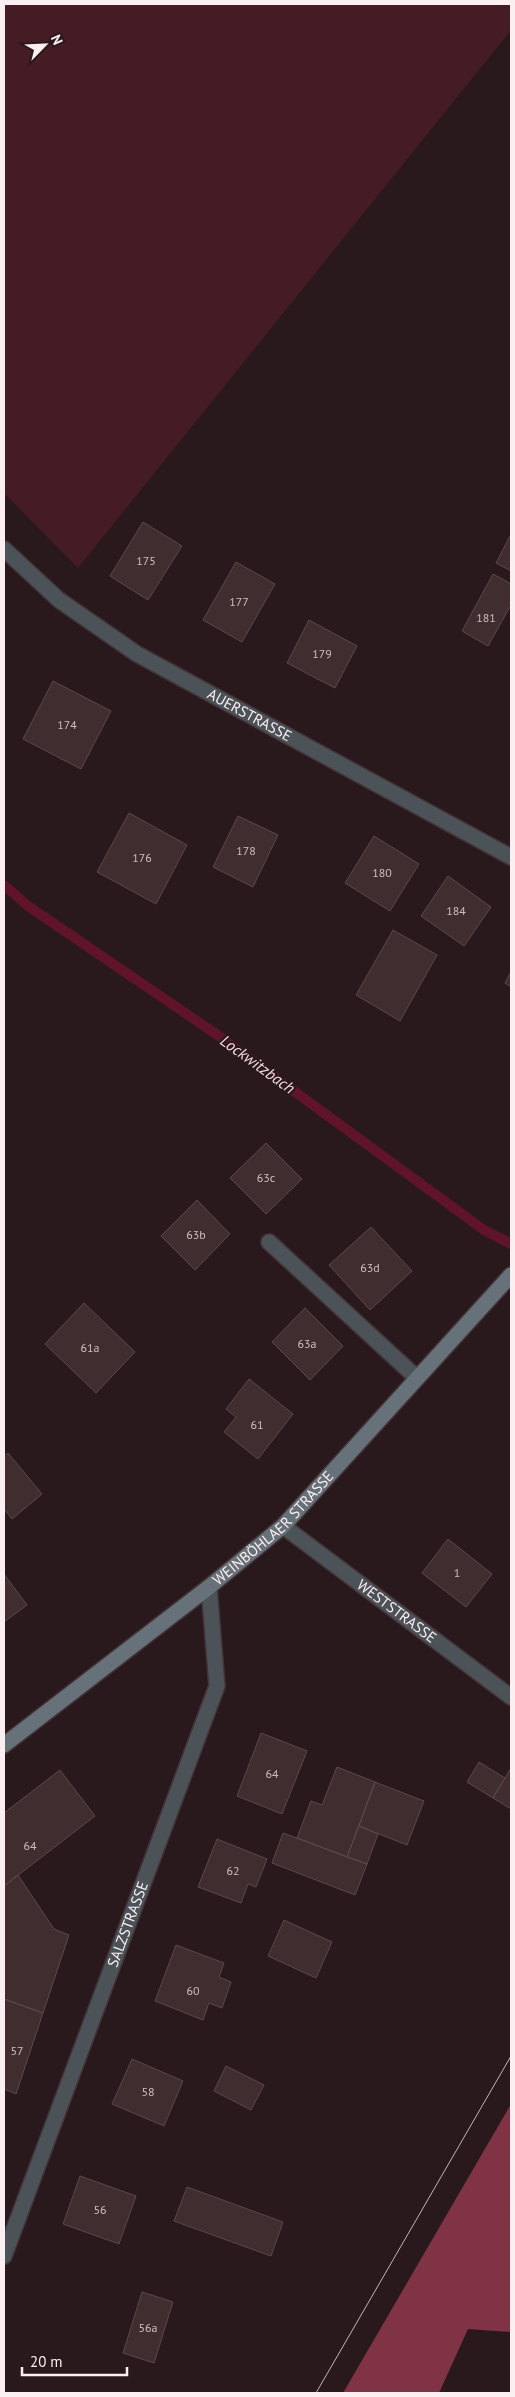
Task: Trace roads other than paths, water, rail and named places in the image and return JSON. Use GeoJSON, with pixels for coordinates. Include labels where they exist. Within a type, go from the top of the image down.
{"type":"FeatureCollection","features":[{"type":"Feature","properties":{"kind":"main road","name":"WEINBÖHLAER STRASSE"},"geometry":{"type":"LineString","coordinates":[[4,1745],[209,1587],[282,1526],[511,1275]]}},
{"type":"Feature","properties":{"kind":"street","name":"AUERSTRASSE"},"geometry":{"type":"LineString","coordinates":[[4,549],[59,600],[138,654],[511,857]]}},
{"type":"Feature","properties":{"kind":"street"},"geometry":{"type":"LineString","coordinates":[[269,1242],[418,1378]]}},
{"type":"Feature","properties":{"kind":"street","name":"WESTSTRASSE"},"geometry":{"type":"LineString","coordinates":[[282,1526],[511,1697]]}},
{"type":"Feature","properties":{"kind":"street","name":"SALZSTRASSE"},"geometry":{"type":"LineString","coordinates":[[4,2256],[217,1686],[209,1587]]}},
{"type":"Feature","properties":{"kind":"waterway","name":"Lockwitzbach"},"geometry":{"type":"LineString","coordinates":[[4,885],[28,906],[216,1034],[484,1230],[511,1244]]}},
{"type":"Feature","properties":{"kind":"tram line"},"geometry":{"type":"LineString","coordinates":[[316,2393],[511,2056]]}}]}
